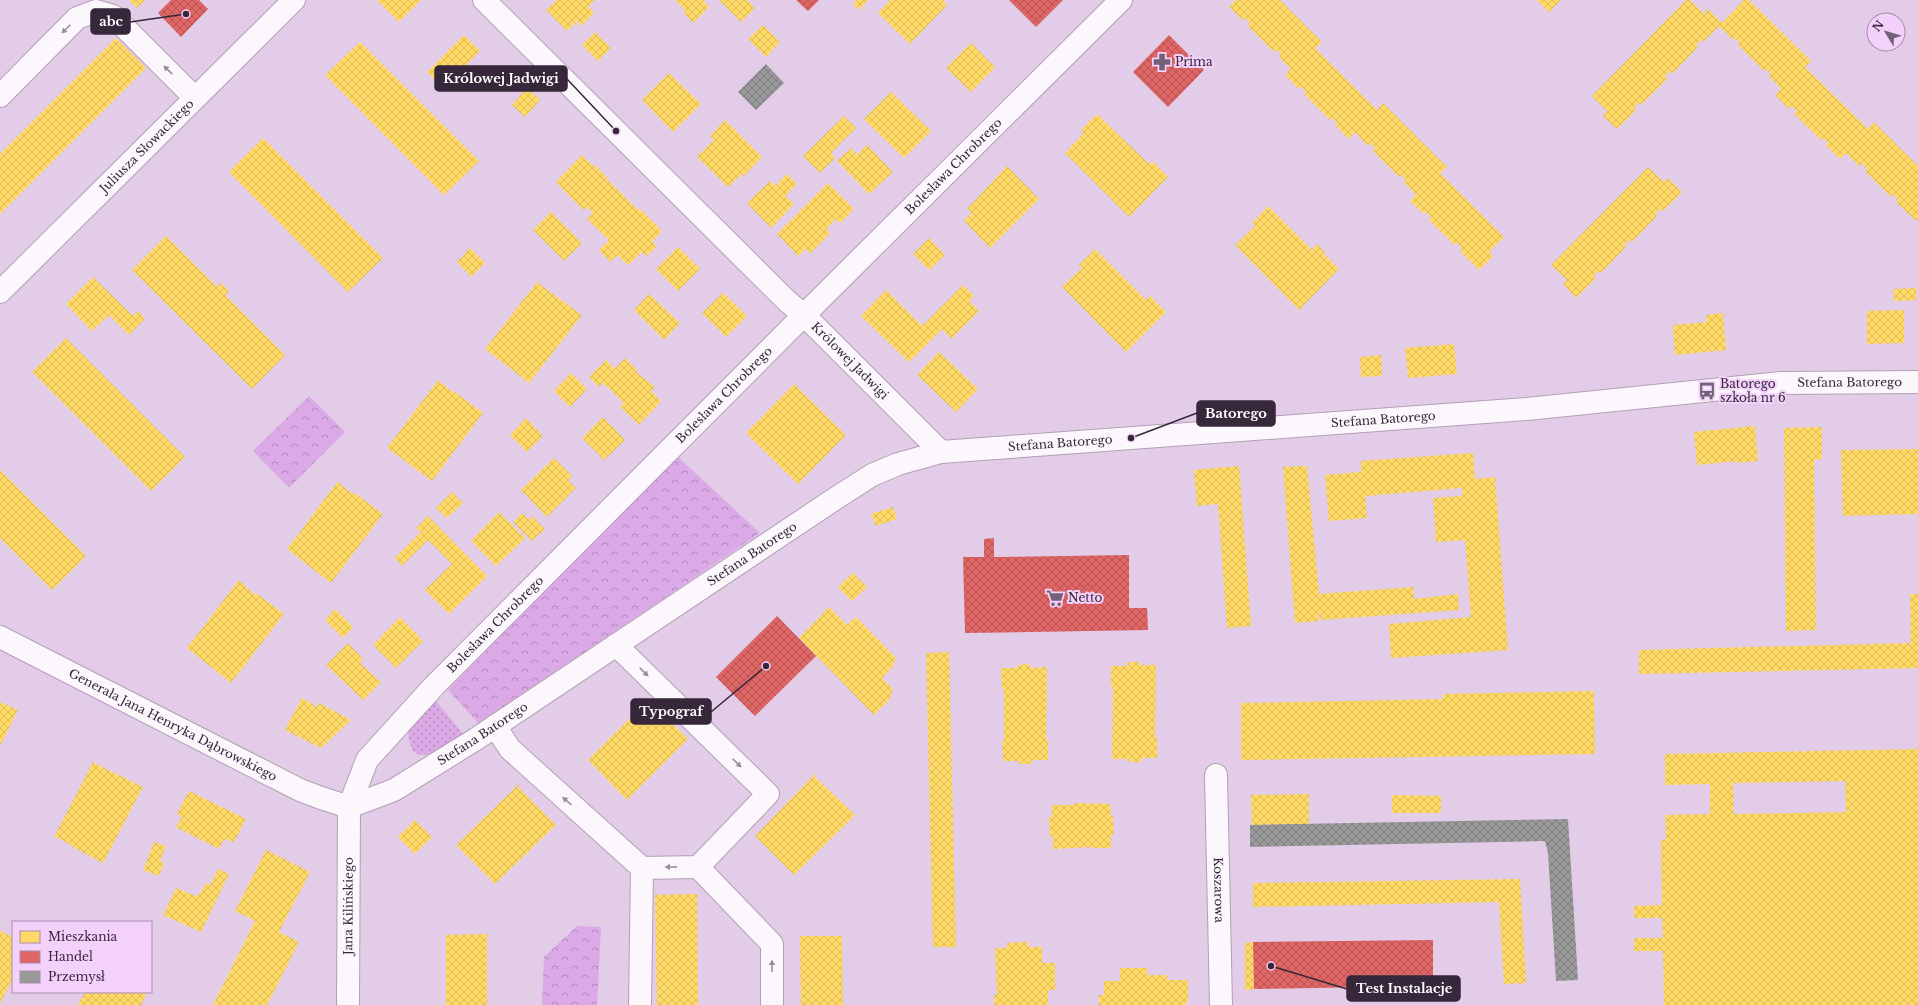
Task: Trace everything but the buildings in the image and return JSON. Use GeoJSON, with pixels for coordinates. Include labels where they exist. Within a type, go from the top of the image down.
{"type":"FeatureCollection","features":[{"type":"Feature","properties":{"kind":"street","name":"Juliusza Słowackiego"},"geometry":{"type":"LineString","coordinates":[[0,292],[294,0]]}},
{"type":"Feature","properties":{"kind":"street","name":"Królowej Jadwigi"},"geometry":{"type":"LineString","coordinates":[[484,0],[941,452]]}},
{"type":"Feature","properties":{"kind":"street","name":"Bolesława Chrobrego"},"geometry":{"type":"LineString","coordinates":[[349,807],[367,760],[426,694],[1121,0]]}},
{"type":"Feature","properties":{"kind":"street"},"geometry":{"type":"LineString","coordinates":[[0,96],[77,18],[96,11],[113,16],[195,98]]}},
{"type":"Feature","properties":{"kind":"street","name":"Stefana Batorego"},"geometry":{"type":"LineString","coordinates":[[349,807],[394,790],[495,726],[872,475],[898,464],[941,452],[1527,409],[1781,383],[1918,382]]}},
{"type":"Feature","properties":{"kind":"street","name":"Generała Jana Henryka Dąbrowskiego"},"geometry":{"type":"LineString","coordinates":[[0,637],[300,790],[349,807]]}},
{"type":"Feature","properties":{"kind":"street"},"geometry":{"type":"LineString","coordinates":[[495,726],[510,749],[642,868],[698,867],[768,794],[616,645]]}},
{"type":"Feature","properties":{"kind":"street","name":"Koszarowa"},"geometry":{"type":"LineString","coordinates":[[1216,775],[1221,1005]]}},
{"type":"Feature","properties":{"kind":"street","name":"Jana Kilińskiego"},"geometry":{"type":"LineString","coordinates":[[348,1005],[349,807]]}},
{"type":"Feature","properties":{"kind":"street"},"geometry":{"type":"LineString","coordinates":[[698,867],[772,944],[772,1005]]}},
{"type":"Feature","properties":{"kind":"street"},"geometry":{"type":"LineString","coordinates":[[640,1005],[642,868]]}},
{"type":"Feature","properties":{"kind":"green space"},"geometry":{"type":"Polygon","coordinates":[[[309,396],[345,432],[289,488],[253,451],[309,396]]]}},
{"type":"Feature","properties":{"kind":"green space"},"geometry":{"type":"Polygon","coordinates":[[[677,456],[760,533],[479,724],[448,690],[677,456]]]}},
{"type":"Feature","properties":{"kind":"green space"},"geometry":{"type":"Polygon","coordinates":[[[436,701],[463,734],[437,751],[420,755],[414,751],[410,743],[408,729],[436,701]]]}},
{"type":"Feature","properties":{"kind":"green space"},"geometry":{"type":"Polygon","coordinates":[[[577,926],[601,927],[597,1005],[542,1005],[544,957],[577,926]]]}},
{"type":"Feature","properties":{"kind":"place","name":"abc"},"geometry":{"type":"Point","coordinates":[186,14]}},
{"type":"Feature","properties":{"kind":"place","name":"Prima"},"geometry":{"type":"Point","coordinates":[1162,62]}},
{"type":"Feature","properties":{"kind":"place","name":"Królowej Jadwigi"},"geometry":{"type":"Point","coordinates":[616,131]}},
{"type":"Feature","properties":{"kind":"place","name":"Batorego szkoła nr 6"},"geometry":{"type":"Point","coordinates":[1707,391]}},
{"type":"Feature","properties":{"kind":"place","name":"Batorego"},"geometry":{"type":"Point","coordinates":[1131,438]}},
{"type":"Feature","properties":{"kind":"place","name":"Netto"},"geometry":{"type":"Point","coordinates":[1055,598]}},
{"type":"Feature","properties":{"kind":"place","name":"Typograf"},"geometry":{"type":"Point","coordinates":[766,666]}},
{"type":"Feature","properties":{"kind":"place","name":"Test Instalacje"},"geometry":{"type":"Point","coordinates":[1271,966]}}]}
